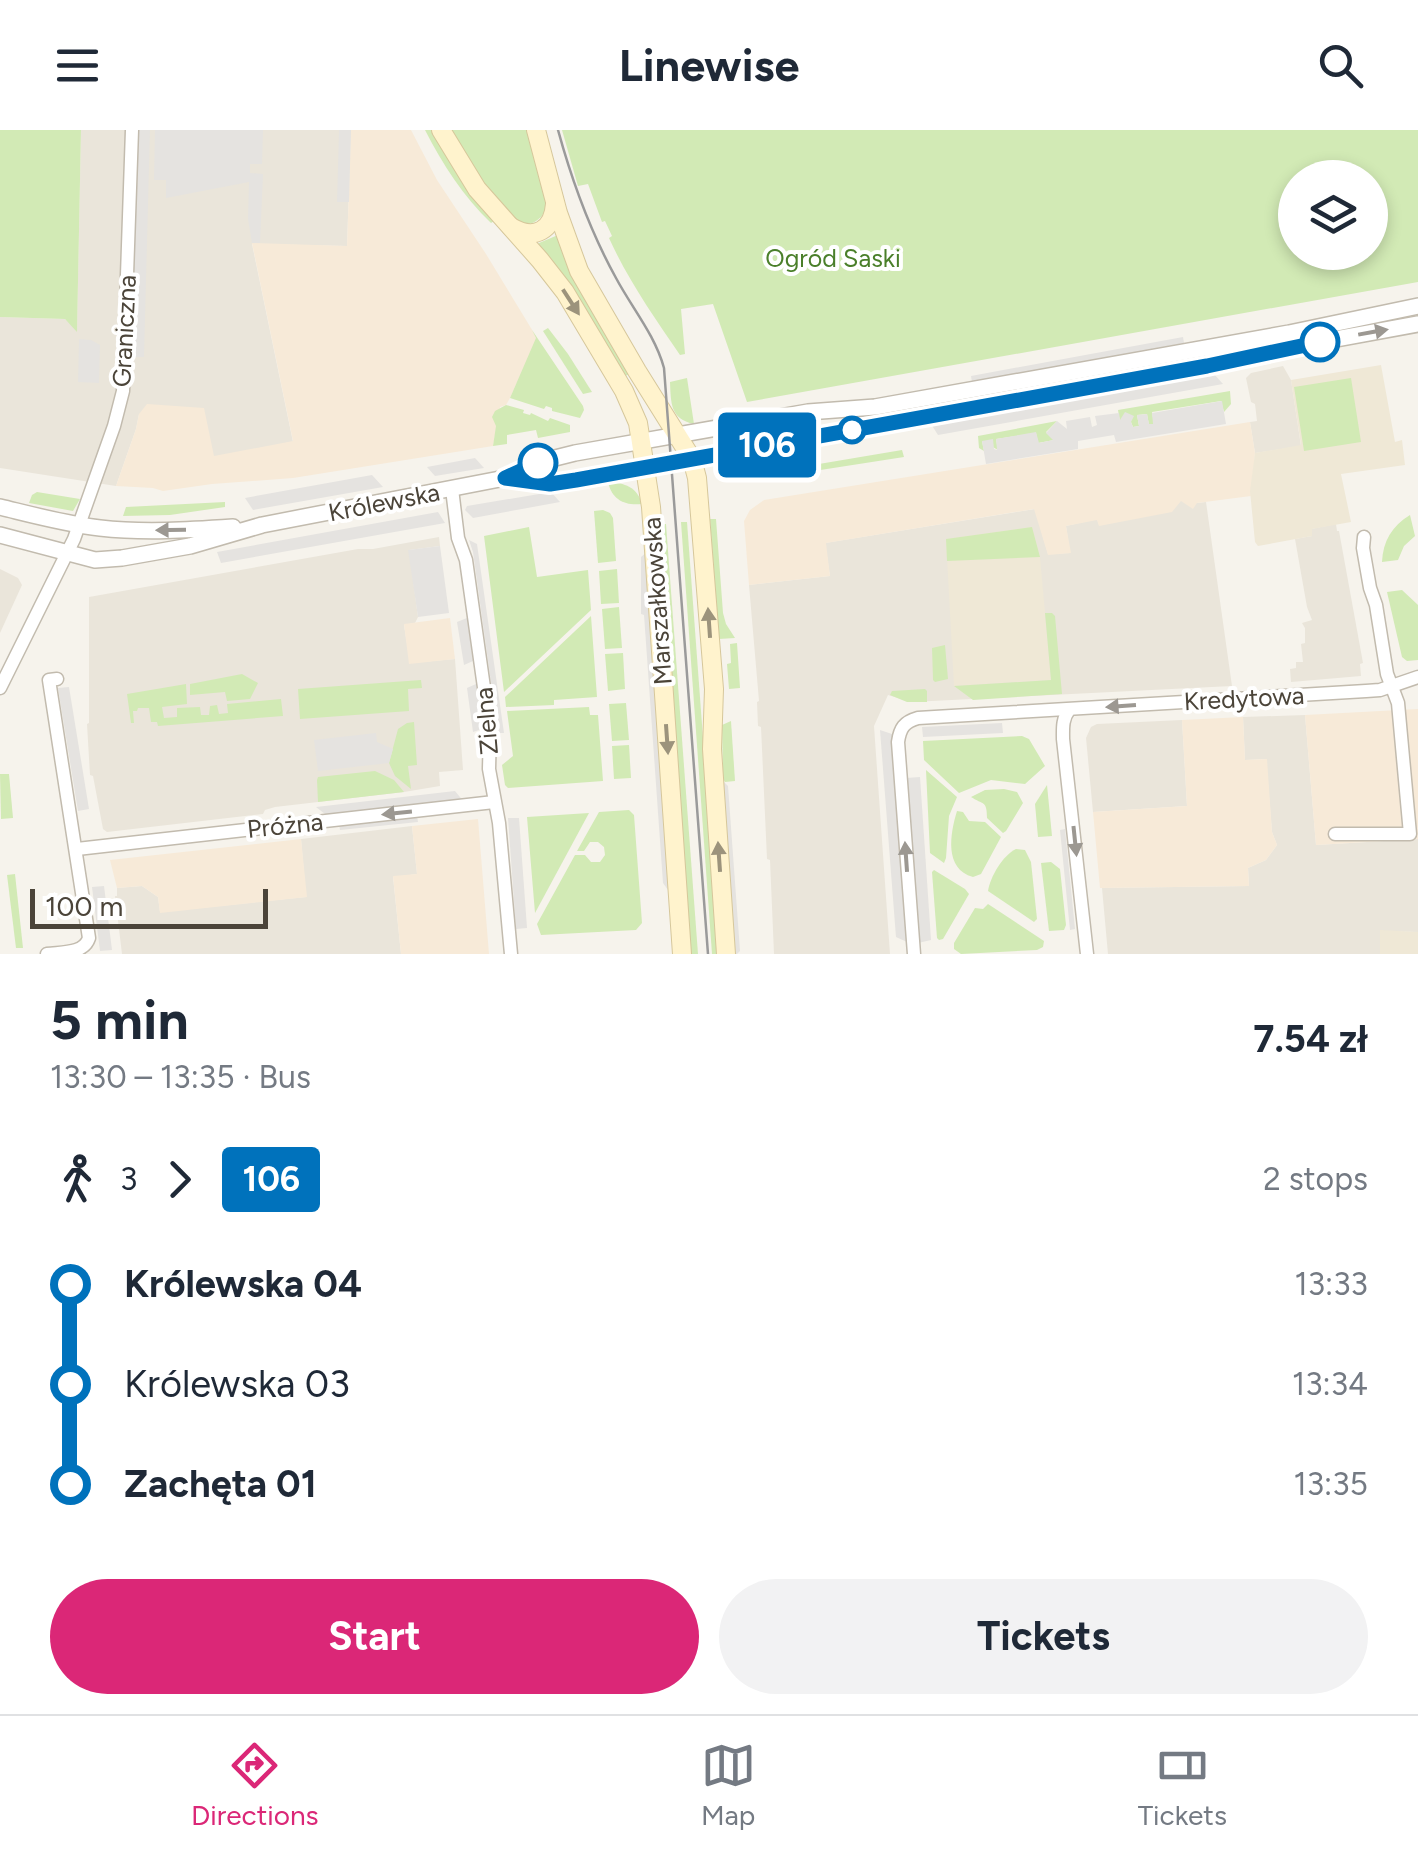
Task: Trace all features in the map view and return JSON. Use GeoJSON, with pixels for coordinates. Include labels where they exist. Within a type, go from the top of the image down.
{"type":"FeatureCollection","features":[{"type":"Feature","properties":{"kind":"main road","name":"Marszałkowska"},"geometry":{"type":"LineString","coordinates":[[441,130],[477,189],[549,271],[575,308],[628,397],[642,440],[654,536],[682,954]]}},
{"type":"Feature","properties":{"kind":"main road","name":"Marszałkowska"},"geometry":{"type":"LineString","coordinates":[[536,130],[568,245],[585,282],[692,459],[700,490],[726,954]]}},
{"type":"Feature","properties":{"kind":"main road"},"geometry":{"type":"LineString","coordinates":[[509,226],[522,233],[540,231],[552,219],[554,198]]}},
{"type":"Feature","properties":{"kind":"street","name":"Graniczna"},"geometry":{"type":"LineString","coordinates":[[0,688],[80,525],[123,391],[132,130]]}},
{"type":"Feature","properties":{"kind":"street","name":"Królewska"},"geometry":{"type":"LineString","coordinates":[[0,536],[95,560],[122,558],[190,546],[262,525],[505,478],[543,461],[642,440],[808,412],[875,407],[1418,306]]}},
{"type":"Feature","properties":{"kind":"street","name":"Królewska"},"geometry":{"type":"LineString","coordinates":[[505,478],[550,484],[646,468],[1418,324]]}},
{"type":"Feature","properties":{"kind":"street","name":"Zielna"},"geometry":{"type":"LineString","coordinates":[[452,489],[490,730],[490,769],[511,954]]}},
{"type":"Feature","properties":{"kind":"street","name":"Królewska"},"geometry":{"type":"LineString","coordinates":[[0,507],[118,530],[176,531],[262,525]]}},
{"type":"Feature","properties":{"kind":"street"},"geometry":{"type":"LineString","coordinates":[[1335,834],[1410,834],[1398,703],[1387,674],[1364,538]]}},
{"type":"Feature","properties":{"kind":"street","name":"Kredytowa"},"geometry":{"type":"LineString","coordinates":[[914,954],[898,742],[903,726],[918,718],[1366,691],[1418,678]]}},
{"type":"Feature","properties":{"kind":"street"},"geometry":{"type":"LineString","coordinates":[[47,954],[80,950],[90,938],[50,680],[57,679]]}},
{"type":"Feature","properties":{"kind":"street"},"geometry":{"type":"LineString","coordinates":[[1069,710],[1063,725],[1064,740],[1087,954]]}},
{"type":"Feature","properties":{"kind":"street","name":"Próżna"},"geometry":{"type":"LineString","coordinates":[[77,849],[494,802]]}},
{"type":"Feature","properties":{"kind":"shaded area"},"geometry":{"type":"Polygon","coordinates":[[[81,130],[351,130],[347,246],[252,244],[293,442],[214,457],[139,414],[116,486],[0,468],[0,317],[65,319],[77,330],[81,130]]]}},
{"type":"Feature","properties":{"kind":"shaded area"},"geometry":{"type":"Polygon","coordinates":[[[138,130],[150,130],[144,357],[132,357],[138,130]]]}},
{"type":"Feature","properties":{"kind":"shaded area"},"geometry":{"type":"Polygon","coordinates":[[[155,130],[263,130],[262,164],[250,164],[250,173],[263,174],[260,243],[252,243],[249,182],[166,198],[166,180],[154,180],[155,130]]]}},
{"type":"Feature","properties":{"kind":"shaded area"},"geometry":{"type":"Polygon","coordinates":[[[339,130],[351,130],[349,202],[337,202],[339,130]]]}},
{"type":"Feature","properties":{"kind":"shaded area"},"geometry":{"type":"Polygon","coordinates":[[[351,130],[411,130],[437,180],[537,338],[510,398],[500,407],[493,446],[293,478],[163,491],[116,486],[139,414],[147,404],[204,408],[214,456],[293,441],[252,243],[347,246],[351,130]]]}},
{"type":"Feature","properties":{"kind":"shaded area"},"geometry":{"type":"Polygon","coordinates":[[[1183,337],[1184,343],[972,382],[971,376],[1183,337]]]}},
{"type":"Feature","properties":{"kind":"shaded area"},"geometry":{"type":"Polygon","coordinates":[[[79,339],[100,345],[99,383],[78,382],[79,339]]]}},
{"type":"Feature","properties":{"kind":"shaded area"},"geometry":{"type":"Polygon","coordinates":[[[1381,365],[1395,442],[1402,440],[1405,465],[1341,474],[1351,522],[1312,529],[1312,536],[1258,546],[1250,491],[1255,453],[1301,445],[1291,380],[1381,365]]]}},
{"type":"Feature","properties":{"kind":"shaded area"},"geometry":{"type":"Polygon","coordinates":[[[1283,366],[1291,380],[1301,446],[1255,453],[1250,422],[1257,421],[1255,404],[1251,402],[1246,378],[1251,373],[1283,366]]]}},
{"type":"Feature","properties":{"kind":"shaded area"},"geometry":{"type":"Polygon","coordinates":[[[1214,374],[1223,384],[938,435],[931,424],[1214,374]]]}},
{"type":"Feature","properties":{"kind":"shaded area"},"geometry":{"type":"Polygon","coordinates":[[[1222,401],[1226,424],[1116,442],[1114,435],[1078,441],[1078,449],[986,464],[982,441],[993,439],[997,450],[996,439],[1036,432],[1039,443],[1053,440],[1046,433],[1057,421],[1067,429],[1066,421],[1090,417],[1092,427],[1097,425],[1095,416],[1119,413],[1120,420],[1125,412],[1134,416],[1133,427],[1139,426],[1137,415],[1147,414],[1149,424],[1153,424],[1152,413],[1222,401]]]}},
{"type":"Feature","properties":{"kind":"shaded area"},"geometry":{"type":"Polygon","coordinates":[[[1250,422],[1255,453],[1251,496],[1197,503],[1193,509],[1181,501],[1172,512],[1099,526],[1097,520],[1066,526],[1071,553],[1048,555],[1034,509],[826,543],[830,576],[749,585],[744,521],[750,510],[764,500],[1250,422]]]}},
{"type":"Feature","properties":{"kind":"shaded area"},"geometry":{"type":"Polygon","coordinates":[[[794,448],[806,460],[777,465],[764,454],[794,448]]]}},
{"type":"Feature","properties":{"kind":"shaded area"},"geometry":{"type":"Polygon","coordinates":[[[475,458],[484,468],[435,476],[427,467],[475,458]]]}},
{"type":"Feature","properties":{"kind":"shaded area"},"geometry":{"type":"Polygon","coordinates":[[[372,475],[383,487],[253,510],[245,498],[372,475]]]}},
{"type":"Feature","properties":{"kind":"shaded area"},"geometry":{"type":"Polygon","coordinates":[[[551,492],[560,502],[473,518],[465,510],[467,506],[551,492]]]}},
{"type":"Feature","properties":{"kind":"shaded area"},"geometry":{"type":"Polygon","coordinates":[[[1181,500],[1206,502],[1232,686],[911,702],[888,695],[874,726],[890,954],[774,954],[749,585],[830,576],[825,543],[1035,509],[1048,554],[1070,553],[1066,526],[1097,519],[1099,525],[1181,500]]]}},
{"type":"Feature","properties":{"kind":"shaded area"},"geometry":{"type":"Polygon","coordinates":[[[438,512],[445,523],[221,563],[217,552],[438,512]]]}},
{"type":"Feature","properties":{"kind":"shaded area"},"geometry":{"type":"Polygon","coordinates":[[[1336,524],[1363,663],[1361,676],[1291,682],[1290,669],[1296,668],[1296,662],[1303,662],[1302,623],[1312,620],[1295,539],[1312,536],[1311,529],[1336,524]]]}},
{"type":"Feature","properties":{"kind":"shaded area"},"geometry":{"type":"Polygon","coordinates":[[[1032,527],[1040,557],[1051,680],[954,686],[946,539],[1032,527]]]}},
{"type":"Feature","properties":{"kind":"shaded area"},"geometry":{"type":"Polygon","coordinates":[[[439,537],[440,546],[409,550],[418,617],[415,623],[404,625],[410,663],[455,659],[463,770],[439,772],[440,786],[404,792],[275,807],[263,814],[107,832],[103,829],[90,775],[89,597],[439,537]]]}},
{"type":"Feature","properties":{"kind":"shaded area"},"geometry":{"type":"Polygon","coordinates":[[[469,540],[477,544],[504,733],[498,733],[469,540]]]}},
{"type":"Feature","properties":{"kind":"shaded area"},"geometry":{"type":"Polygon","coordinates":[[[440,546],[449,613],[418,617],[408,550],[440,546]]]}},
{"type":"Feature","properties":{"kind":"shaded area"},"geometry":{"type":"Polygon","coordinates":[[[647,552],[668,890],[663,883],[641,614],[641,557],[647,552]]]}},
{"type":"Feature","properties":{"kind":"shaded area"},"geometry":{"type":"Polygon","coordinates":[[[0,569],[18,578],[22,585],[0,633],[0,569]]]}},
{"type":"Feature","properties":{"kind":"shaded area"},"geometry":{"type":"Polygon","coordinates":[[[450,618],[455,659],[409,664],[404,624],[450,618]]]}},
{"type":"Feature","properties":{"kind":"shaded area"},"geometry":{"type":"Polygon","coordinates":[[[467,618],[473,661],[464,665],[457,622],[467,618]]]}},
{"type":"Feature","properties":{"kind":"shaded area"},"geometry":{"type":"Polygon","coordinates":[[[476,684],[482,729],[473,732],[467,688],[476,684]]]}},
{"type":"Feature","properties":{"kind":"shaded area"},"geometry":{"type":"Polygon","coordinates":[[[69,687],[89,809],[78,811],[58,688],[69,687]]]}},
{"type":"Feature","properties":{"kind":"shaded area"},"geometry":{"type":"Polygon","coordinates":[[[1418,709],[1418,839],[1316,845],[1305,715],[1418,709]]]}},
{"type":"Feature","properties":{"kind":"shaded area"},"geometry":{"type":"Polygon","coordinates":[[[1305,715],[1316,845],[1418,839],[1418,932],[1380,931],[1380,954],[1108,954],[1102,888],[1249,886],[1248,868],[1266,860],[1277,845],[1272,832],[1266,759],[1245,760],[1243,717],[1305,715]]]}},
{"type":"Feature","properties":{"kind":"shaded area"},"geometry":{"type":"Polygon","coordinates":[[[1243,717],[1245,760],[1267,759],[1272,832],[1277,845],[1266,860],[1248,868],[1249,886],[1100,888],[1093,812],[1187,806],[1182,720],[1243,717]]]}},
{"type":"Feature","properties":{"kind":"shaded area"},"geometry":{"type":"Polygon","coordinates":[[[1182,720],[1187,806],[1093,812],[1086,738],[1091,727],[1182,720]]]}},
{"type":"Feature","properties":{"kind":"shaded area"},"geometry":{"type":"Polygon","coordinates":[[[1002,723],[1003,733],[923,737],[922,727],[1002,723]]]}},
{"type":"Feature","properties":{"kind":"shaded area"},"geometry":{"type":"Polygon","coordinates":[[[880,730],[892,734],[907,942],[896,937],[880,730]]]}},
{"type":"Feature","properties":{"kind":"shaded area"},"geometry":{"type":"Polygon","coordinates":[[[376,733],[377,742],[393,749],[389,763],[318,771],[314,740],[376,733]]]}},
{"type":"Feature","properties":{"kind":"shaded area"},"geometry":{"type":"Polygon","coordinates":[[[920,777],[931,940],[918,943],[906,778],[920,777]]]}},
{"type":"Feature","properties":{"kind":"shaded area"},"geometry":{"type":"Polygon","coordinates":[[[723,781],[728,786],[740,951],[737,954],[734,954],[723,781]]]}},
{"type":"Feature","properties":{"kind":"shaded area"},"geometry":{"type":"Polygon","coordinates":[[[455,791],[464,802],[329,817],[316,807],[455,791]]]}},
{"type":"Feature","properties":{"kind":"shaded area"},"geometry":{"type":"Polygon","coordinates":[[[417,816],[418,822],[340,830],[339,824],[417,816]]]}},
{"type":"Feature","properties":{"kind":"shaded area"},"geometry":{"type":"Polygon","coordinates":[[[508,818],[519,818],[527,928],[516,929],[508,818]]]}},
{"type":"Feature","properties":{"kind":"shaded area"},"geometry":{"type":"Polygon","coordinates":[[[478,819],[489,954],[401,954],[393,876],[417,874],[412,826],[478,819]]]}},
{"type":"Feature","properties":{"kind":"shaded area"},"geometry":{"type":"Polygon","coordinates":[[[412,826],[417,874],[393,877],[401,954],[122,954],[117,888],[142,886],[158,897],[160,912],[306,897],[301,839],[412,826]]]}},
{"type":"Feature","properties":{"kind":"shaded area"},"geometry":{"type":"Polygon","coordinates":[[[1065,829],[1075,929],[1070,930],[1060,830],[1065,829]]]}},
{"type":"Feature","properties":{"kind":"shaded area"},"geometry":{"type":"Polygon","coordinates":[[[301,839],[307,897],[160,913],[158,897],[142,886],[117,888],[110,860],[301,839]]]}},
{"type":"Feature","properties":{"kind":"shaded area"},"geometry":{"type":"Polygon","coordinates":[[[104,886],[112,950],[100,951],[92,887],[104,886]]]}},
{"type":"Feature","properties":{"kind":"shaded area"},"geometry":{"type":"Polygon","coordinates":[[[1380,930],[1418,932],[1418,954],[1380,954],[1380,930]]]}},
{"type":"Feature","properties":{"kind":"green space"},"geometry":{"type":"Polygon","coordinates":[[[0,130],[81,130],[77,332],[65,319],[0,317],[0,130]]]}},
{"type":"Feature","properties":{"kind":"green space"},"geometry":{"type":"Polygon","coordinates":[[[425,130],[432,130],[460,177],[494,221],[491,223],[463,191],[425,130]]]}},
{"type":"Feature","properties":{"kind":"green space"},"geometry":{"type":"Polygon","coordinates":[[[448,130],[528,130],[546,201],[541,217],[527,224],[513,218],[448,130]]]}},
{"type":"Feature","properties":{"kind":"green space","name":"Ogród Saski"},"geometry":{"type":"Polygon","coordinates":[[[562,130],[1418,130],[1418,282],[747,402],[713,304],[681,309],[685,354],[680,355],[624,269],[588,184],[578,186],[562,130]]]}},
{"type":"Feature","properties":{"kind":"green space"},"geometry":{"type":"Polygon","coordinates":[[[558,235],[630,374],[625,376],[564,276],[539,247],[539,243],[558,235]]]}},
{"type":"Feature","properties":{"kind":"green space"},"geometry":{"type":"Polygon","coordinates":[[[548,328],[592,392],[583,394],[543,331],[548,328]]]}},
{"type":"Feature","properties":{"kind":"green space"},"geometry":{"type":"Polygon","coordinates":[[[532,330],[583,406],[580,418],[510,398],[536,338],[532,330]]]}},
{"type":"Feature","properties":{"kind":"green space"},"geometry":{"type":"Polygon","coordinates":[[[687,378],[694,424],[680,418],[672,403],[670,382],[687,378]]]}},
{"type":"Feature","properties":{"kind":"green space"},"geometry":{"type":"Polygon","coordinates":[[[1351,378],[1361,442],[1304,451],[1294,387],[1351,378]]]}},
{"type":"Feature","properties":{"kind":"green space"},"geometry":{"type":"Polygon","coordinates":[[[1230,391],[1231,404],[1224,412],[1221,401],[1152,412],[1154,424],[1149,425],[1147,414],[1137,415],[1139,426],[1120,422],[1118,410],[1230,391]]]}},
{"type":"Feature","properties":{"kind":"green space"},"geometry":{"type":"Polygon","coordinates":[[[506,405],[570,425],[570,432],[538,438],[536,430],[507,435],[507,444],[493,446],[496,426],[492,417],[506,405]]]}},
{"type":"Feature","properties":{"kind":"green space"},"geometry":{"type":"Polygon","coordinates":[[[1057,421],[1046,432],[1054,440],[1038,443],[1036,433],[996,439],[998,450],[982,441],[984,451],[979,448],[978,436],[1057,421]]]}},
{"type":"Feature","properties":{"kind":"green space"},"geometry":{"type":"Polygon","coordinates":[[[902,450],[904,457],[814,471],[813,465],[902,450]]]}},
{"type":"Feature","properties":{"kind":"green space"},"geometry":{"type":"Polygon","coordinates":[[[764,454],[774,463],[736,470],[732,460],[764,454]]]}},
{"type":"Feature","properties":{"kind":"green space"},"geometry":{"type":"Polygon","coordinates":[[[608,482],[630,487],[642,504],[620,501],[608,482]]]}},
{"type":"Feature","properties":{"kind":"green space"},"geometry":{"type":"Polygon","coordinates":[[[37,492],[80,499],[73,511],[29,503],[37,492]]]}},
{"type":"Feature","properties":{"kind":"green space"},"geometry":{"type":"Polygon","coordinates":[[[225,502],[225,507],[170,515],[123,516],[126,507],[225,502]]]}},
{"type":"Feature","properties":{"kind":"green space"},"geometry":{"type":"Polygon","coordinates":[[[603,510],[613,518],[616,561],[598,563],[594,511],[603,510]]]}},
{"type":"Feature","properties":{"kind":"green space"},"geometry":{"type":"Polygon","coordinates":[[[1410,515],[1415,536],[1404,546],[1398,560],[1382,562],[1390,535],[1410,515]]]}},
{"type":"Feature","properties":{"kind":"green space"},"geometry":{"type":"Polygon","coordinates":[[[710,519],[716,519],[723,613],[735,638],[719,639],[710,519]]]}},
{"type":"Feature","properties":{"kind":"green space"},"geometry":{"type":"Polygon","coordinates":[[[681,522],[687,522],[719,954],[712,954],[681,522]]]}},
{"type":"Feature","properties":{"kind":"green space"},"geometry":{"type":"Polygon","coordinates":[[[660,524],[666,524],[698,954],[689,954],[660,524]]]}},
{"type":"Feature","properties":{"kind":"green space"},"geometry":{"type":"Polygon","coordinates":[[[529,527],[537,577],[588,570],[591,610],[504,692],[484,536],[529,527]]]}},
{"type":"Feature","properties":{"kind":"green space"},"geometry":{"type":"Polygon","coordinates":[[[1032,527],[1040,557],[947,561],[946,539],[1032,527]]]}},
{"type":"Feature","properties":{"kind":"green space"},"geometry":{"type":"Polygon","coordinates":[[[617,569],[619,603],[601,604],[599,571],[617,569]]]}},
{"type":"Feature","properties":{"kind":"green space"},"geometry":{"type":"Polygon","coordinates":[[[1402,590],[1418,605],[1418,660],[1407,661],[1402,657],[1387,592],[1402,590]]]}},
{"type":"Feature","properties":{"kind":"green space"},"geometry":{"type":"Polygon","coordinates":[[[619,607],[622,648],[605,649],[602,609],[619,607]]]}},
{"type":"Feature","properties":{"kind":"green space"},"geometry":{"type":"Polygon","coordinates":[[[1045,613],[1055,616],[1062,694],[973,700],[954,686],[1051,680],[1045,613]]]}},
{"type":"Feature","properties":{"kind":"green space"},"geometry":{"type":"Polygon","coordinates":[[[591,616],[597,697],[554,700],[554,705],[506,707],[505,697],[591,616]]]}},
{"type":"Feature","properties":{"kind":"green space"},"geometry":{"type":"Polygon","coordinates":[[[737,643],[740,688],[729,689],[730,644],[737,643]]]}},
{"type":"Feature","properties":{"kind":"green space"},"geometry":{"type":"Polygon","coordinates":[[[945,645],[948,679],[935,682],[932,648],[945,645]]]}},
{"type":"Feature","properties":{"kind":"green space"},"geometry":{"type":"Polygon","coordinates":[[[623,653],[625,689],[608,691],[605,654],[623,653]]]}},
{"type":"Feature","properties":{"kind":"green space"},"geometry":{"type":"Polygon","coordinates":[[[242,674],[258,683],[250,699],[227,701],[225,692],[190,695],[190,684],[242,674]]]}},
{"type":"Feature","properties":{"kind":"green space"},"geometry":{"type":"Polygon","coordinates":[[[421,680],[422,688],[408,689],[409,711],[300,719],[298,689],[421,680]]]}},
{"type":"Feature","properties":{"kind":"green space"},"geometry":{"type":"Polygon","coordinates":[[[186,684],[187,704],[162,707],[164,718],[177,717],[177,708],[200,707],[201,715],[209,715],[210,706],[217,705],[219,714],[228,713],[227,704],[281,699],[283,716],[158,726],[151,722],[149,708],[138,708],[133,711],[131,723],[127,694],[186,684]]]}},
{"type":"Feature","properties":{"kind":"green space"},"geometry":{"type":"Polygon","coordinates":[[[925,689],[927,702],[907,702],[890,695],[892,691],[925,689]]]}},
{"type":"Feature","properties":{"kind":"green space"},"geometry":{"type":"Polygon","coordinates":[[[626,703],[629,740],[612,741],[609,704],[626,703]]]}},
{"type":"Feature","properties":{"kind":"green space"},"geometry":{"type":"Polygon","coordinates":[[[589,707],[590,715],[598,715],[603,781],[508,788],[505,785],[502,765],[513,756],[507,711],[589,707]]]}},
{"type":"Feature","properties":{"kind":"green space"},"geometry":{"type":"Polygon","coordinates":[[[731,721],[735,781],[725,782],[722,725],[731,721]]]}},
{"type":"Feature","properties":{"kind":"green space"},"geometry":{"type":"Polygon","coordinates":[[[414,722],[417,765],[408,766],[411,789],[395,776],[389,763],[398,729],[414,722]]]}},
{"type":"Feature","properties":{"kind":"green space"},"geometry":{"type":"Polygon","coordinates":[[[1022,736],[1029,739],[1045,766],[1025,784],[991,780],[959,793],[924,760],[923,741],[1022,736]]]}},
{"type":"Feature","properties":{"kind":"green space"},"geometry":{"type":"Polygon","coordinates":[[[629,745],[631,778],[614,779],[612,746],[629,745]]]}},
{"type":"Feature","properties":{"kind":"green space"},"geometry":{"type":"Polygon","coordinates":[[[926,770],[957,797],[949,816],[944,863],[930,853],[926,770]]]}},
{"type":"Feature","properties":{"kind":"green space"},"geometry":{"type":"Polygon","coordinates":[[[375,771],[394,780],[404,792],[318,802],[318,777],[375,771]]]}},
{"type":"Feature","properties":{"kind":"green space"},"geometry":{"type":"Polygon","coordinates":[[[0,774],[9,774],[13,818],[1,819],[0,774]]]}},
{"type":"Feature","properties":{"kind":"green space"},"geometry":{"type":"Polygon","coordinates":[[[1047,785],[1052,836],[1038,837],[1035,804],[1047,785]]]}},
{"type":"Feature","properties":{"kind":"green space"},"geometry":{"type":"Polygon","coordinates":[[[985,790],[1017,792],[1023,803],[1003,833],[987,818],[984,804],[971,797],[985,790]]]}},
{"type":"Feature","properties":{"kind":"green space"},"geometry":{"type":"Polygon","coordinates":[[[629,810],[634,815],[642,923],[636,930],[541,935],[537,924],[575,855],[600,862],[605,855],[598,842],[590,842],[584,851],[577,851],[599,812],[629,810]]]}},
{"type":"Feature","properties":{"kind":"green space"},"geometry":{"type":"Polygon","coordinates":[[[957,811],[963,812],[969,821],[985,822],[1001,837],[981,874],[973,877],[957,867],[953,859],[951,840],[957,811]]]}},
{"type":"Feature","properties":{"kind":"green space"},"geometry":{"type":"Polygon","coordinates":[[[589,813],[535,913],[527,817],[589,813]]]}},
{"type":"Feature","properties":{"kind":"green space"},"geometry":{"type":"Polygon","coordinates":[[[1016,849],[1025,850],[1031,862],[1037,919],[1034,922],[988,891],[998,867],[1016,849]]]}},
{"type":"Feature","properties":{"kind":"green space"},"geometry":{"type":"Polygon","coordinates":[[[1051,862],[1060,869],[1064,930],[1049,931],[1041,863],[1051,862]]]}},
{"type":"Feature","properties":{"kind":"green space"},"geometry":{"type":"Polygon","coordinates":[[[932,872],[969,894],[939,940],[932,872]]]}},
{"type":"Feature","properties":{"kind":"green space"},"geometry":{"type":"Polygon","coordinates":[[[15,874],[23,948],[16,948],[7,875],[15,874]]]}},
{"type":"Feature","properties":{"kind":"green space"},"geometry":{"type":"Polygon","coordinates":[[[988,904],[1044,941],[1043,947],[961,954],[954,949],[975,908],[983,909],[988,904]]]}},
{"type":"Feature","properties":{"kind":"tram line"},"geometry":{"type":"LineString","coordinates":[[558,130],[598,242],[664,368],[708,954]]}},
{"type":"Feature","properties":{"kind":"bus line","name":"106"},"geometry":{"type":"LineString","coordinates":[[538,463],[505,478],[550,484],[576,480],[1320,342]]}}]}
